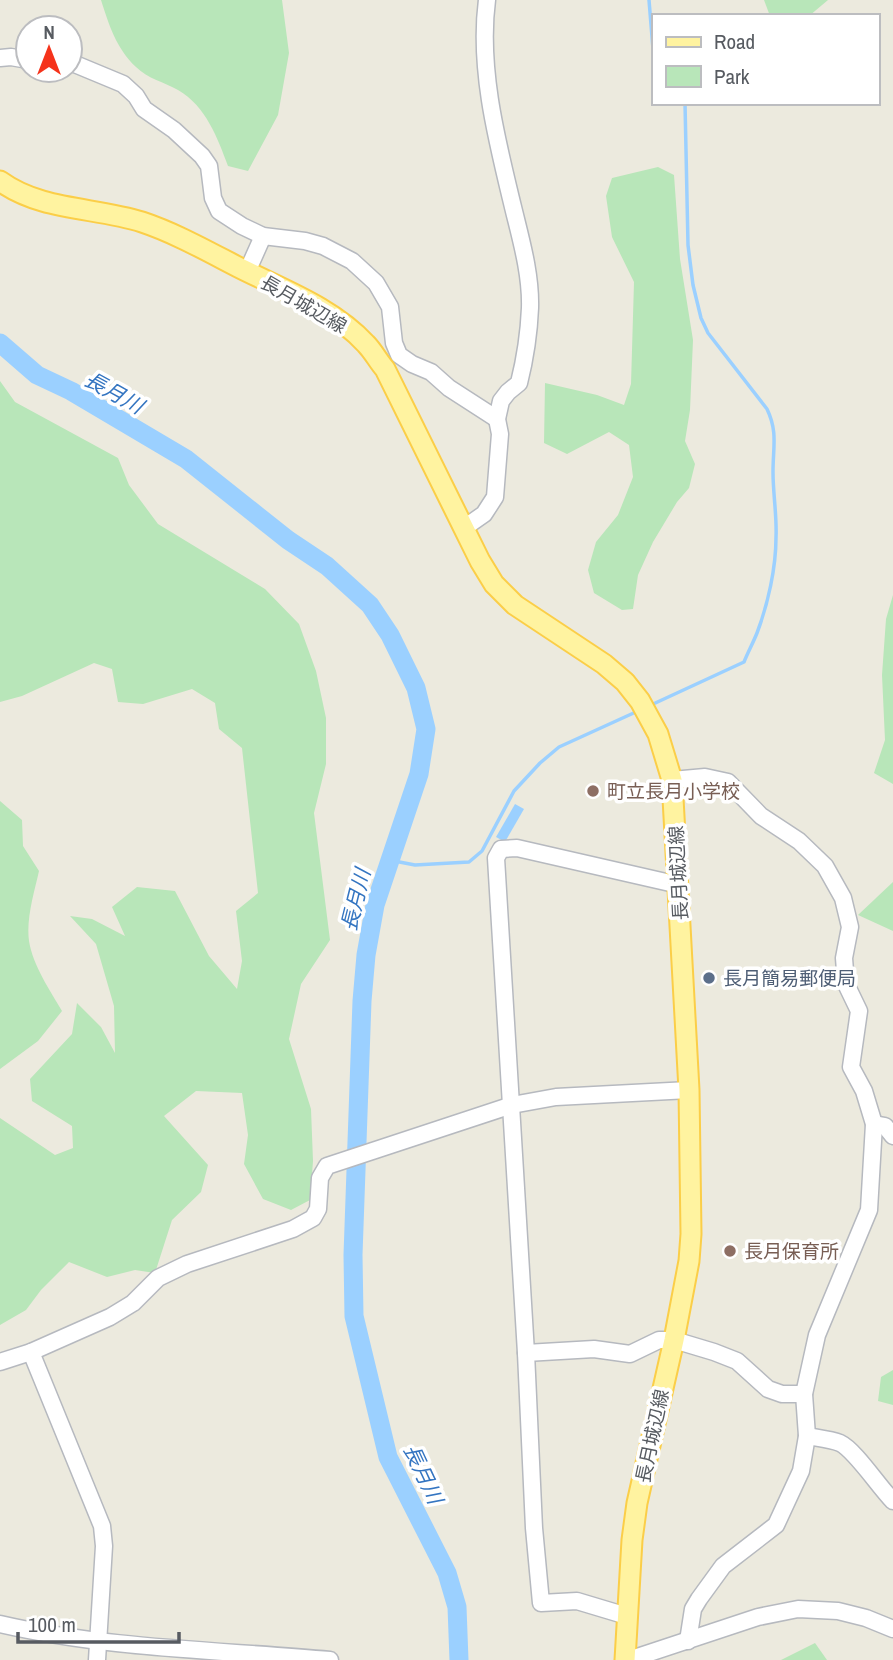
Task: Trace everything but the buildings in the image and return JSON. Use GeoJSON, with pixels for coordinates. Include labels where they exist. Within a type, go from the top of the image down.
{"type":"FeatureCollection","features":[{"type":"Feature","properties":{"kind":"main road","name":"長月城辺線"},"geometry":{"type":"LineString","coordinates":[[0,181],[19,193],[44,202],[143,222],[198,246],[316,306],[343,324],[366,344],[384,369],[480,561],[494,583],[514,605],[604,664],[625,682],[640,701],[658,734],[672,780],[679,885],[689,1090],[691,1234],[689,1261],[674,1340],[637,1503],[632,1540],[626,1660]]}},
{"type":"Feature","properties":{"kind":"street"},"geometry":{"type":"LineString","coordinates":[[464,528],[484,514],[495,497],[500,434],[496,419],[502,401],[519,383],[530,307],[525,259],[492,105],[486,58],[487,0]]}},
{"type":"Feature","properties":{"kind":"street"},"geometry":{"type":"LineString","coordinates":[[84,68],[123,84],[144,109],[174,130],[209,166],[213,198],[219,211],[264,236],[314,244],[352,261],[376,283],[390,307],[394,344],[399,355],[430,372],[496,419]]}},
{"type":"Feature","properties":{"kind":"street"},"geometry":{"type":"LineString","coordinates":[[247,272],[264,236]]}},
{"type":"Feature","properties":{"kind":"street"},"geometry":{"type":"LineString","coordinates":[[672,780],[705,777],[728,782],[761,816],[799,841],[825,866],[843,898],[850,927],[844,958],[846,985],[859,1011],[851,1067],[864,1091],[874,1124],[869,1210],[817,1335],[804,1394],[807,1436],[801,1471],[776,1525],[748,1544],[723,1566],[693,1609],[688,1641]]}},
{"type":"Feature","properties":{"kind":"street"},"geometry":{"type":"LineString","coordinates":[[627,1616],[577,1601],[541,1603],[534,1528],[496,858],[501,849],[517,848],[679,885]]}},
{"type":"Feature","properties":{"kind":"street"},"geometry":{"type":"LineString","coordinates":[[0,1362],[31,1352],[110,1317],[133,1303],[158,1278],[187,1264],[293,1229],[313,1218],[318,1209],[320,1178],[327,1166],[512,1104],[556,1097],[689,1090]]}},
{"type":"Feature","properties":{"kind":"street"},"geometry":{"type":"LineString","coordinates":[[874,1124],[885,1126],[893,1136]]}},
{"type":"Feature","properties":{"kind":"street"},"geometry":{"type":"LineString","coordinates":[[526,1353],[594,1349],[630,1354],[659,1340],[674,1340],[737,1361],[768,1389],[782,1394],[804,1394]]}},
{"type":"Feature","properties":{"kind":"street"},"geometry":{"type":"LineString","coordinates":[[31,1352],[102,1526],[104,1546],[97,1660]]}},
{"type":"Feature","properties":{"kind":"street"},"geometry":{"type":"LineString","coordinates":[[807,1436],[840,1443],[850,1449],[893,1501]]}},
{"type":"Feature","properties":{"kind":"street"},"geometry":{"type":"LineString","coordinates":[[626,1660],[663,1655],[688,1641],[758,1617],[798,1609],[838,1611],[893,1629]]}},
{"type":"Feature","properties":{"kind":"street"},"geometry":{"type":"LineString","coordinates":[[0,1624],[37,1633],[98,1641],[330,1660]]}},
{"type":"Feature","properties":{"kind":"green space"},"geometry":{"type":"Polygon","coordinates":[[[101,0],[282,0],[289,53],[278,115],[248,171],[228,166],[210,124],[188,97],[146,75],[129,60],[114,36],[101,0]]]}},
{"type":"Feature","properties":{"kind":"green space"},"geometry":{"type":"Polygon","coordinates":[[[764,0],[828,0],[811,14],[769,14],[764,0]]]}},
{"type":"Feature","properties":{"kind":"green space"},"geometry":{"type":"Polygon","coordinates":[[[658,167],[674,175],[680,259],[693,340],[690,410],[685,441],[695,464],[689,488],[677,502],[653,542],[638,575],[633,609],[622,610],[594,593],[588,570],[596,542],[618,515],[633,477],[629,445],[609,432],[567,454],[544,443],[545,383],[597,395],[624,405],[631,384],[634,282],[612,237],[606,196],[612,178],[658,167]]]}},
{"type":"Feature","properties":{"kind":"green space"},"geometry":{"type":"Polygon","coordinates":[[[0,381],[15,402],[118,458],[129,485],[158,524],[265,589],[299,624],[316,671],[326,718],[326,764],[314,813],[330,940],[301,984],[289,1039],[311,1109],[313,1161],[310,1200],[291,1210],[263,1199],[244,1164],[248,1135],[242,1093],[196,1091],[164,1116],[208,1165],[201,1192],[172,1220],[155,1273],[135,1270],[107,1277],[69,1262],[41,1290],[26,1310],[0,1325],[0,1118],[55,1155],[73,1148],[72,1126],[32,1101],[30,1079],[72,1034],[77,1003],[101,1027],[115,1053],[114,1006],[96,944],[70,916],[92,919],[125,936],[112,907],[137,887],[175,891],[209,956],[237,989],[242,961],[236,911],[258,893],[242,748],[219,729],[215,703],[192,689],[143,704],[118,702],[112,669],[94,663],[22,696],[0,702],[0,381]]]}},
{"type":"Feature","properties":{"kind":"green space"},"geometry":{"type":"Polygon","coordinates":[[[893,595],[893,784],[874,773],[885,740],[882,675],[886,619],[893,595]]]}},
{"type":"Feature","properties":{"kind":"green space"},"geometry":{"type":"Polygon","coordinates":[[[0,801],[22,820],[23,846],[39,871],[30,915],[29,941],[38,969],[62,1011],[38,1041],[0,1069],[0,801]]]}},
{"type":"Feature","properties":{"kind":"green space"},"geometry":{"type":"Polygon","coordinates":[[[893,882],[893,931],[858,915],[893,882]]]}},
{"type":"Feature","properties":{"kind":"green space"},"geometry":{"type":"Polygon","coordinates":[[[893,1370],[893,1405],[878,1401],[881,1377],[893,1370]]]}},
{"type":"Feature","properties":{"kind":"green space"},"geometry":{"type":"Polygon","coordinates":[[[815,1643],[827,1660],[781,1660],[815,1643]]]}},
{"type":"Feature","properties":{"kind":"water"},"geometry":{"type":"Polygon","coordinates":[[[515,804],[524,809],[505,842],[496,837],[515,804]]]}},
{"type":"Feature","properties":{"kind":"waterway"},"geometry":{"type":"LineString","coordinates":[[649,0],[652,37]]}},
{"type":"Feature","properties":{"kind":"waterway"},"geometry":{"type":"LineString","coordinates":[[651,705],[744,662],[765,610],[776,549],[773,425],[767,409],[708,333],[701,318],[693,285],[688,245],[685,105]]}},
{"type":"Feature","properties":{"kind":"waterway","name":"長月川"},"geometry":{"type":"LineString","coordinates":[[0,343],[37,375],[71,391],[186,459],[288,540],[327,566],[370,605],[390,635],[416,688],[426,729],[419,774],[375,905],[366,955],[353,1255],[354,1316],[388,1457],[447,1573],[457,1607],[459,1660]]}},
{"type":"Feature","properties":{"kind":"waterway"},"geometry":{"type":"LineString","coordinates":[[389,860],[415,865],[469,862],[482,851],[514,791],[540,763],[559,747],[638,711]]}},
{"type":"Feature","properties":{"kind":"place","name":"町立長月小学校"},"geometry":{"type":"Point","coordinates":[593,791]}},
{"type":"Feature","properties":{"kind":"place","name":"長月簡易郵便局"},"geometry":{"type":"Point","coordinates":[709,978]}},
{"type":"Feature","properties":{"kind":"place","name":"長月保育所"},"geometry":{"type":"Point","coordinates":[730,1251]}}]}
